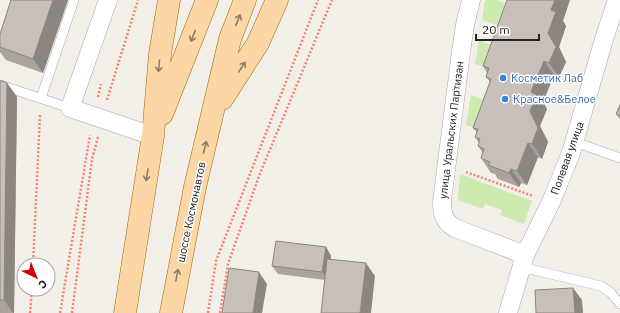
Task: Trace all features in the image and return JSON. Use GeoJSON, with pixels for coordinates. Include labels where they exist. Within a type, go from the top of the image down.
{"type":"FeatureCollection","features":[{"type":"Feature","properties":{"kind":"main road"},"geometry":{"type":"LineString","coordinates":[[125,313],[153,136],[160,54],[169,0]]}},
{"type":"Feature","properties":{"kind":"main road"},"geometry":{"type":"LineString","coordinates":[[153,136],[207,0]]}},
{"type":"Feature","properties":{"kind":"main road","name":"шоссе Космонавтов"},"geometry":{"type":"LineString","coordinates":[[171,313],[195,187],[230,38],[245,0]]}},
{"type":"Feature","properties":{"kind":"main road","name":"шоссе Космонавтов"},"geometry":{"type":"LineString","coordinates":[[213,111],[258,43],[277,0]]}},
{"type":"Feature","properties":{"kind":"street"},"geometry":{"type":"LineString","coordinates":[[108,0],[70,108],[100,110],[153,136]]}},
{"type":"Feature","properties":{"kind":"street","name":"улица Уральских Партизан"},"geometry":{"type":"LineString","coordinates":[[471,0],[461,52],[442,201],[443,214],[444,219],[455,228],[523,261]]}},
{"type":"Feature","properties":{"kind":"street","name":"Полевая улица"},"geometry":{"type":"LineString","coordinates":[[508,313],[523,261],[551,202],[575,142],[604,39],[617,0]]}},
{"type":"Feature","properties":{"kind":"lane"},"geometry":{"type":"LineString","coordinates":[[41,98],[74,0]]}},
{"type":"Feature","properties":{"kind":"lane"},"geometry":{"type":"LineString","coordinates":[[0,85],[70,108]]}},
{"type":"Feature","properties":{"kind":"lane"},"geometry":{"type":"LineString","coordinates":[[575,142],[620,158]]}},
{"type":"Feature","properties":{"kind":"lane"},"geometry":{"type":"LineString","coordinates":[[523,261],[601,286],[611,293],[620,304]]}},
{"type":"Feature","properties":{"kind":"path"},"geometry":{"type":"LineString","coordinates":[[100,110],[138,0]]}},
{"type":"Feature","properties":{"kind":"path"},"geometry":{"type":"LineString","coordinates":[[208,313],[216,261],[318,0]]}},
{"type":"Feature","properties":{"kind":"path"},"geometry":{"type":"LineString","coordinates":[[220,313],[228,264],[260,176],[332,0]]}},
{"type":"Feature","properties":{"kind":"path"},"geometry":{"type":"LineString","coordinates":[[60,313],[100,110],[103,77]]}},
{"type":"Feature","properties":{"kind":"path"},"geometry":{"type":"LineString","coordinates":[[33,257],[41,98]]}},
{"type":"Feature","properties":{"kind":"path"},"geometry":{"type":"LineString","coordinates":[[72,313],[92,159],[99,134]]}},
{"type":"Feature","properties":{"kind":"path"},"geometry":{"type":"LineString","coordinates":[[465,172],[551,202]]}},
{"type":"Feature","properties":{"kind":"path"},"geometry":{"type":"LineString","coordinates":[[30,313],[31,297]]}},
{"type":"Feature","properties":{"kind":"green space"},"geometry":{"type":"Polygon","coordinates":[[[485,0],[497,0],[507,4],[507,29],[482,20],[485,0]]]}},
{"type":"Feature","properties":{"kind":"green space"},"geometry":{"type":"Polygon","coordinates":[[[479,40],[497,48],[492,69],[475,64],[479,40]]]}},
{"type":"Feature","properties":{"kind":"green space"},"geometry":{"type":"Polygon","coordinates":[[[471,95],[491,102],[485,131],[466,125],[471,95]]]}},
{"type":"Feature","properties":{"kind":"green space"},"geometry":{"type":"Polygon","coordinates":[[[460,174],[532,201],[524,224],[500,215],[502,210],[485,204],[483,209],[458,200],[460,174]]]}},
{"type":"Feature","properties":{"kind":"building"},"geometry":{"type":"Polygon","coordinates":[[[11,0],[53,0],[33,59],[0,47],[0,34],[11,0]]]}},
{"type":"Feature","properties":{"kind":"building"},"geometry":{"type":"Polygon","coordinates":[[[507,0],[555,0],[551,10],[556,12],[548,33],[556,47],[549,63],[544,61],[531,92],[537,95],[530,111],[538,128],[532,144],[528,143],[517,171],[511,169],[509,173],[488,165],[490,162],[481,158],[484,149],[478,146],[480,139],[475,137],[478,129],[473,128],[491,79],[486,77],[489,68],[483,66],[507,0]]]}},
{"type":"Feature","properties":{"kind":"building"},"geometry":{"type":"Polygon","coordinates":[[[0,81],[7,83],[4,300],[0,300],[0,81]]]}},
{"type":"Feature","properties":{"kind":"building"},"geometry":{"type":"Polygon","coordinates":[[[620,105],[620,116],[616,114],[620,105]]]}},
{"type":"Feature","properties":{"kind":"building"},"geometry":{"type":"Polygon","coordinates":[[[276,241],[326,247],[322,272],[272,266],[276,241]]]}},
{"type":"Feature","properties":{"kind":"building"},"geometry":{"type":"Polygon","coordinates":[[[327,259],[366,263],[360,313],[321,313],[327,259]]]}},
{"type":"Feature","properties":{"kind":"building"},"geometry":{"type":"Polygon","coordinates":[[[229,268],[259,272],[253,313],[222,313],[229,268]]]}},
{"type":"Feature","properties":{"kind":"building"},"geometry":{"type":"Polygon","coordinates":[[[573,288],[575,313],[536,313],[535,290],[573,288]]]}},
{"type":"Feature","properties":{"kind":"place","name":"Косметик Лаб"},"geometry":{"type":"Point","coordinates":[503,78]}},
{"type":"Feature","properties":{"kind":"place","name":"Красное&Белое"},"geometry":{"type":"Point","coordinates":[505,99]}}]}
